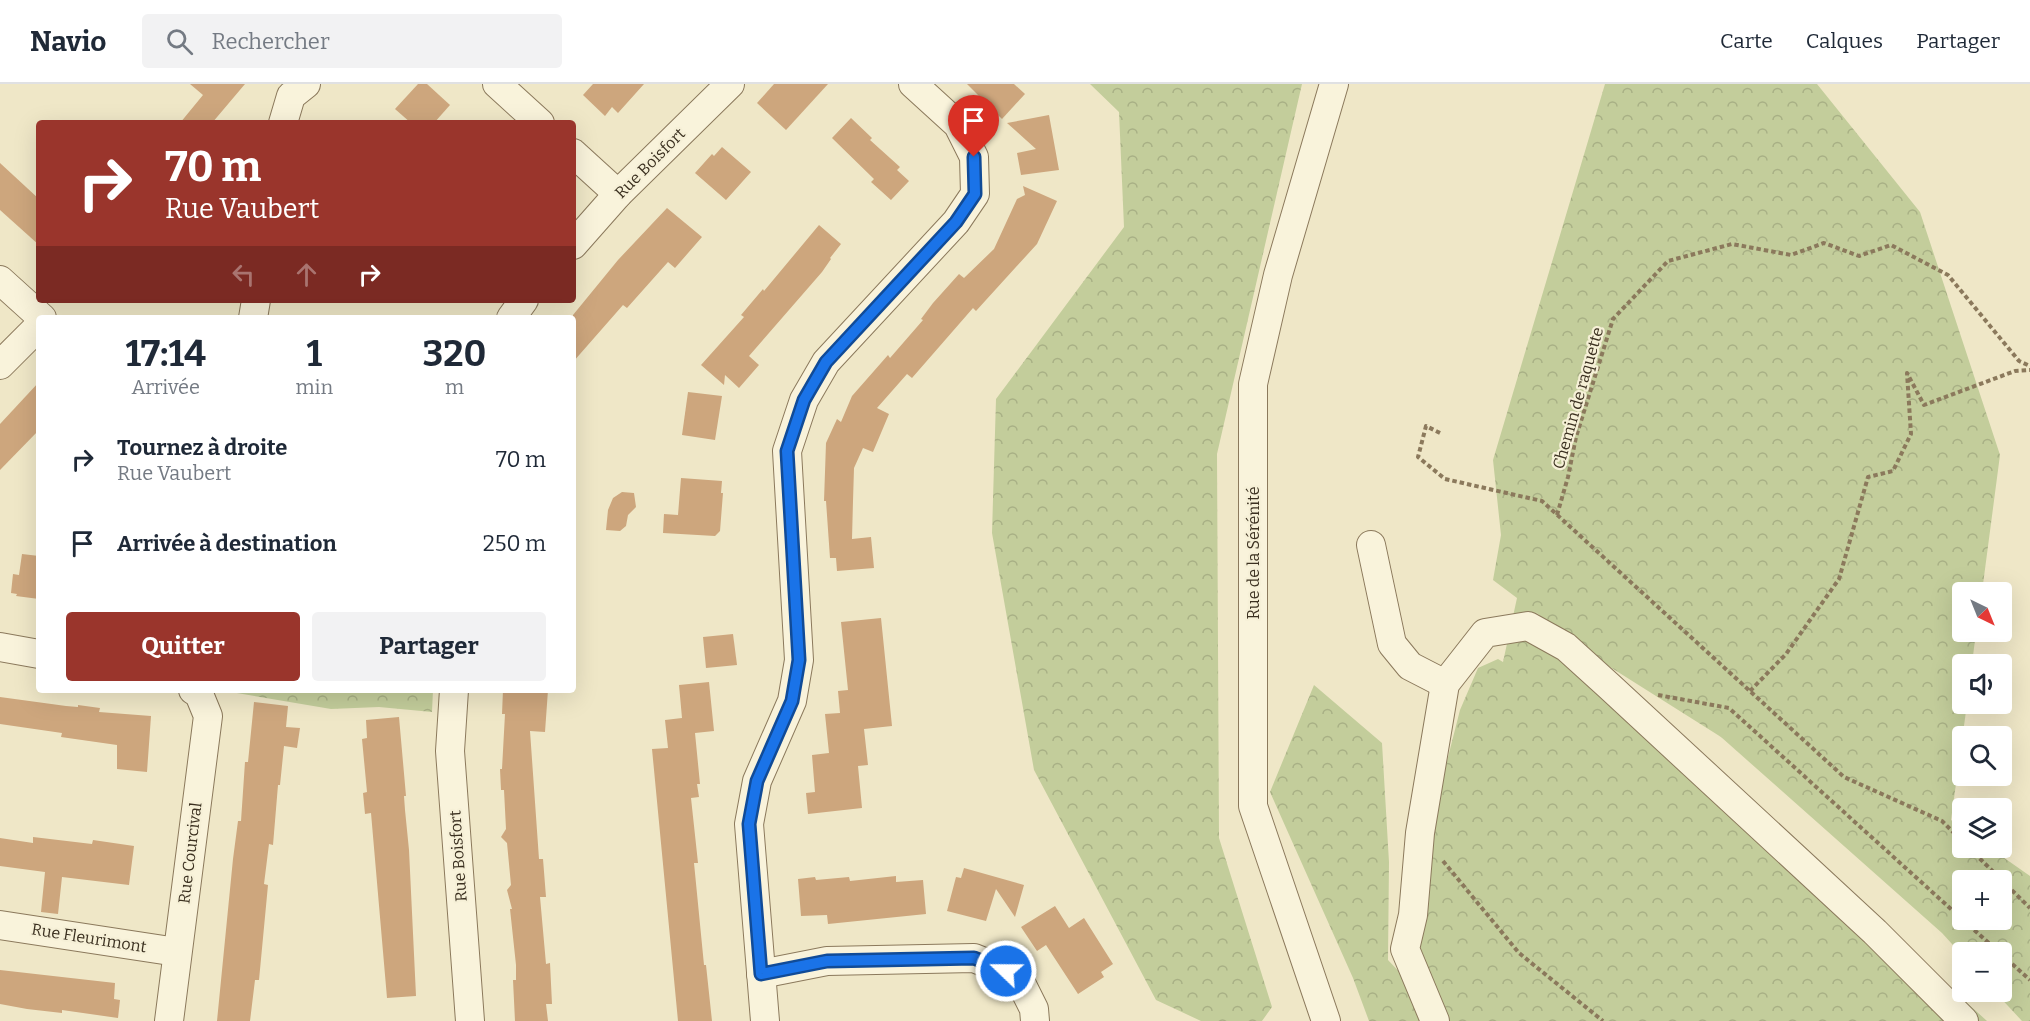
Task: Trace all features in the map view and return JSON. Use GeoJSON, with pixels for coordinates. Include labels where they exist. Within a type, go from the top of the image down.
{"type":"FeatureCollection","features":[{"type":"Feature","properties":{"kind":"street"},"geometry":{"type":"LineString","coordinates":[[284,120],[291,96],[306,84]]}},
{"type":"Feature","properties":{"kind":"street"},"geometry":{"type":"LineString","coordinates":[[497,84],[537,120]]}},
{"type":"Feature","properties":{"kind":"street","name":"Rue Boisfort"},"geometry":{"type":"LineString","coordinates":[[576,242],[618,194],[730,84]]}},
{"type":"Feature","properties":{"kind":"street"},"geometry":{"type":"LineString","coordinates":[[765,1021],[749,824],[757,781],[792,701],[799,660],[787,451],[804,400],[826,362],[956,222],[975,194],[974,157],[958,125],[913,84]]}},
{"type":"Feature","properties":{"kind":"street","name":"Rue de la Sérénité"},"geometry":{"type":"LineString","coordinates":[[1326,1021],[1253,806],[1253,384],[1278,275],[1334,84]]}},
{"type":"Feature","properties":{"kind":"street"},"geometry":{"type":"LineString","coordinates":[[576,156],[618,194]]}},
{"type":"Feature","properties":{"kind":"street"},"geometry":{"type":"LineString","coordinates":[[0,280],[39,315]]}},
{"type":"Feature","properties":{"kind":"street"},"geometry":{"type":"LineString","coordinates":[[0,365],[36,329]]}},
{"type":"Feature","properties":{"kind":"street"},"geometry":{"type":"LineString","coordinates":[[1371,545],[1392,644],[1410,666],[1445,684]]}},
{"type":"Feature","properties":{"kind":"street"},"geometry":{"type":"LineString","coordinates":[[1435,1021],[1405,950],[1413,915],[1420,833],[1445,684],[1485,633],[1528,626],[1566,647],[1875,932],[1964,1021]]}},
{"type":"Feature","properties":{"kind":"street"},"geometry":{"type":"LineString","coordinates":[[0,647],[36,653]]}},
{"type":"Feature","properties":{"kind":"street","name":"Rue Courcival"},"geometry":{"type":"LineString","coordinates":[[169,1021],[208,716],[198,693]]}},
{"type":"Feature","properties":{"kind":"street","name":"Rue Boisfort"},"geometry":{"type":"LineString","coordinates":[[454,693],[450,751],[470,1021]]}},
{"type":"Feature","properties":{"kind":"street","name":"Rue Fleurimont"},"geometry":{"type":"LineString","coordinates":[[0,925],[177,952]]}},
{"type":"Feature","properties":{"kind":"street"},"geometry":{"type":"LineString","coordinates":[[761,974],[827,961],[974,958],[1006,971],[1022,985],[1034,1009],[1035,1021]]}},
{"type":"Feature","properties":{"kind":"path","name":"Chemin de raquette"},"geometry":{"type":"LineString","coordinates":[[1557,515],[1576,437],[1613,319],[1668,261],[1732,244],[1791,255],[1824,243],[1858,255],[1891,245],[1948,275],[2019,361],[2030,366]]}},
{"type":"Feature","properties":{"kind":"path"},"geometry":{"type":"LineString","coordinates":[[1750,691],[1786,654],[1839,579],[1868,477],[1893,471],[1911,434],[1906,373],[1924,405],[2015,371],[2030,370]]}},
{"type":"Feature","properties":{"kind":"path"},"geometry":{"type":"LineString","coordinates":[[1440,433],[1426,426],[1418,457],[1445,479],[1542,501],[1844,777],[1942,821],[1952,831]]}},
{"type":"Feature","properties":{"kind":"path"},"geometry":{"type":"LineString","coordinates":[[1653,694],[1729,708],[1952,910]]}},
{"type":"Feature","properties":{"kind":"path"},"geometry":{"type":"LineString","coordinates":[[1420,833],[1519,953],[1603,1021]]}},
{"type":"Feature","properties":{"kind":"path"},"geometry":{"type":"LineString","coordinates":[[1979,858],[2030,908]]}},
{"type":"Feature","properties":{"kind":"path"},"geometry":{"type":"LineString","coordinates":[[1974,930],[1988,942]]}},
{"type":"Feature","properties":{"kind":"path"},"geometry":{"type":"LineString","coordinates":[[2012,964],[2030,980]]}},
{"type":"Feature","properties":{"kind":"green space"},"geometry":{"type":"Polygon","coordinates":[[[1090,84],[1302,84],[1217,454],[1219,838],[1272,1007],[1262,1021],[1201,1021],[1156,1000],[1034,770],[992,533],[996,399],[1124,227],[1119,112],[1090,84]]]}},
{"type":"Feature","properties":{"kind":"green space"},"geometry":{"type":"Polygon","coordinates":[[[1605,84],[1817,84],[1920,212],[2000,455],[1983,582],[1952,582],[1952,642],[1975,642],[1973,654],[1952,654],[1952,714],[1966,714],[1964,726],[1952,726],[1952,786],[1956,786],[1954,798],[1952,798],[1952,858],[2004,858],[2030,876],[2030,1021],[2022,1021],[2004,1002],[2012,1002],[2012,942],[1952,942],[1952,944],[1721,737],[1591,655],[1534,611],[1952,989],[1952,1002],[1966,1002],[1987,1021],[1369,1021],[1353,978],[1270,792],[1314,685],[1382,743],[1389,862],[1388,960],[1408,981],[1415,963],[1422,881],[1460,710],[1478,668],[1498,659],[1503,662],[1517,598],[1493,580],[1501,535],[1493,460],[1605,84]]]}},
{"type":"Feature","properties":{"kind":"green space"},"geometry":{"type":"Polygon","coordinates":[[[237,693],[433,693],[432,712],[379,707],[331,709],[237,693]]]}},
{"type":"Feature","properties":{"kind":"building"},"geometry":{"type":"Polygon","coordinates":[[[190,84],[245,84],[215,120],[182,120],[203,95],[190,84]]]}},
{"type":"Feature","properties":{"kind":"building"},"geometry":{"type":"Polygon","coordinates":[[[418,84],[427,84],[450,105],[437,120],[408,120],[395,109],[418,84]]]}},
{"type":"Feature","properties":{"kind":"building"},"geometry":{"type":"Polygon","coordinates":[[[593,84],[644,84],[618,113],[612,107],[605,116],[583,95],[593,84]]]}},
{"type":"Feature","properties":{"kind":"building"},"geometry":{"type":"Polygon","coordinates":[[[774,84],[828,84],[786,130],[757,103],[774,84]]]}},
{"type":"Feature","properties":{"kind":"building"},"geometry":{"type":"Polygon","coordinates":[[[967,84],[1014,84],[1025,94],[1002,119],[967,84]]]}},
{"type":"Feature","properties":{"kind":"building"},"geometry":{"type":"Polygon","coordinates":[[[1049,115],[1059,170],[1021,175],[1017,153],[1036,149],[1007,123],[1049,115]]]}},
{"type":"Feature","properties":{"kind":"building"},"geometry":{"type":"Polygon","coordinates":[[[851,118],[872,138],[870,140],[900,167],[897,170],[909,181],[891,200],[871,182],[874,179],[832,138],[851,118]]]}},
{"type":"Feature","properties":{"kind":"building"},"geometry":{"type":"Polygon","coordinates":[[[722,147],[751,172],[726,200],[695,173],[712,154],[714,156],[722,147]]]}},
{"type":"Feature","properties":{"kind":"building"},"geometry":{"type":"Polygon","coordinates":[[[0,163],[36,196],[36,242],[0,210],[0,163]]]}},
{"type":"Feature","properties":{"kind":"building"},"geometry":{"type":"Polygon","coordinates":[[[1023,186],[1057,201],[1037,244],[976,311],[973,308],[912,378],[907,374],[877,408],[889,414],[873,452],[863,448],[854,468],[852,539],[871,537],[874,568],[837,571],[836,558],[830,558],[826,501],[824,501],[826,443],[837,419],[841,422],[852,396],[888,355],[890,358],[959,274],[964,278],[994,249],[1017,199],[1025,195],[1023,186]]]}},
{"type":"Feature","properties":{"kind":"building"},"geometry":{"type":"Polygon","coordinates":[[[667,208],[702,237],[675,268],[668,262],[627,308],[623,305],[576,359],[576,315],[573,315],[618,260],[667,208]]]}},
{"type":"Feature","properties":{"kind":"building"},"geometry":{"type":"Polygon","coordinates":[[[819,225],[841,244],[822,272],[749,356],[759,365],[739,388],[725,375],[724,385],[701,365],[744,317],[741,315],[819,225]]]}},
{"type":"Feature","properties":{"kind":"building"},"geometry":{"type":"Polygon","coordinates":[[[36,385],[36,433],[0,470],[0,424],[36,385]]]}},
{"type":"Feature","properties":{"kind":"building"},"geometry":{"type":"Polygon","coordinates":[[[688,392],[722,396],[715,440],[682,435],[688,392]]]}},
{"type":"Feature","properties":{"kind":"building"},"geometry":{"type":"Polygon","coordinates":[[[681,478],[722,481],[720,531],[715,536],[663,533],[664,514],[678,515],[681,478]]]}},
{"type":"Feature","properties":{"kind":"building"},"geometry":{"type":"Polygon","coordinates":[[[622,492],[634,493],[636,507],[628,515],[626,526],[620,531],[606,530],[608,510],[613,498],[622,492]]]}},
{"type":"Feature","properties":{"kind":"building"},"geometry":{"type":"Polygon","coordinates":[[[22,554],[36,556],[36,599],[16,596],[17,594],[11,593],[13,574],[19,575],[22,554]]]}},
{"type":"Feature","properties":{"kind":"building"},"geometry":{"type":"Polygon","coordinates":[[[881,618],[892,726],[864,729],[868,765],[858,766],[862,808],[808,814],[806,793],[815,792],[812,755],[829,753],[825,714],[840,713],[838,691],[848,690],[841,622],[881,618]]]}},
{"type":"Feature","properties":{"kind":"building"},"geometry":{"type":"Polygon","coordinates":[[[733,634],[737,665],[706,668],[703,637],[733,634]]]}},
{"type":"Feature","properties":{"kind":"building"},"geometry":{"type":"Polygon","coordinates":[[[709,682],[714,731],[695,733],[700,784],[697,784],[699,797],[691,798],[698,863],[694,863],[712,1021],[678,1021],[652,749],[668,748],[665,720],[682,718],[679,685],[709,682]]]}},
{"type":"Feature","properties":{"kind":"building"},"geometry":{"type":"Polygon","coordinates":[[[503,693],[548,693],[545,732],[530,731],[539,859],[543,859],[546,897],[540,897],[546,964],[550,963],[552,1004],[546,1004],[548,1021],[515,1021],[513,980],[516,980],[516,965],[510,909],[512,909],[507,890],[511,885],[507,843],[501,837],[506,829],[504,790],[501,790],[500,769],[502,769],[505,714],[502,714],[503,693]]]}},
{"type":"Feature","properties":{"kind":"building"},"geometry":{"type":"Polygon","coordinates":[[[0,697],[100,708],[99,712],[151,716],[147,772],[117,769],[117,745],[61,737],[62,733],[0,724],[0,697]]]}},
{"type":"Feature","properties":{"kind":"building"},"geometry":{"type":"Polygon","coordinates":[[[254,702],[288,706],[286,727],[300,728],[297,748],[284,746],[273,845],[269,844],[264,884],[268,885],[259,980],[255,980],[250,1021],[217,1021],[233,859],[238,821],[241,821],[245,762],[248,762],[254,702]]]}},
{"type":"Feature","properties":{"kind":"building"},"geometry":{"type":"Polygon","coordinates":[[[399,717],[406,796],[404,796],[416,996],[387,998],[371,813],[365,814],[363,793],[367,792],[362,739],[367,738],[366,720],[399,717]]]}},
{"type":"Feature","properties":{"kind":"building"},"geometry":{"type":"Polygon","coordinates":[[[33,837],[92,844],[93,840],[134,846],[129,885],[62,877],[58,914],[41,912],[45,872],[0,866],[0,838],[33,843],[33,837]]]}},
{"type":"Feature","properties":{"kind":"building"},"geometry":{"type":"Polygon","coordinates":[[[964,868],[1024,885],[1015,917],[996,889],[986,921],[947,911],[956,877],[961,878],[964,868]]]}},
{"type":"Feature","properties":{"kind":"building"},"geometry":{"type":"Polygon","coordinates":[[[896,876],[896,882],[923,880],[926,914],[828,924],[827,915],[801,916],[798,879],[849,877],[850,881],[896,876]]]}},
{"type":"Feature","properties":{"kind":"building"},"geometry":{"type":"Polygon","coordinates":[[[1055,906],[1069,928],[1084,918],[1113,964],[1101,972],[1104,977],[1078,994],[1046,945],[1037,951],[1021,927],[1055,906]]]}},
{"type":"Feature","properties":{"kind":"building"},"geometry":{"type":"Polygon","coordinates":[[[0,970],[115,983],[114,999],[120,1000],[118,1018],[0,1004],[0,970]]]}},
{"type":"Feature","properties":{"kind":"route"},"geometry":{"type":"LineString","coordinates":[[974,157],[975,194],[956,222],[826,362],[804,400],[787,451],[799,660],[792,701],[757,781],[749,824],[761,974],[827,961],[974,958],[1006,971]]}}]}
